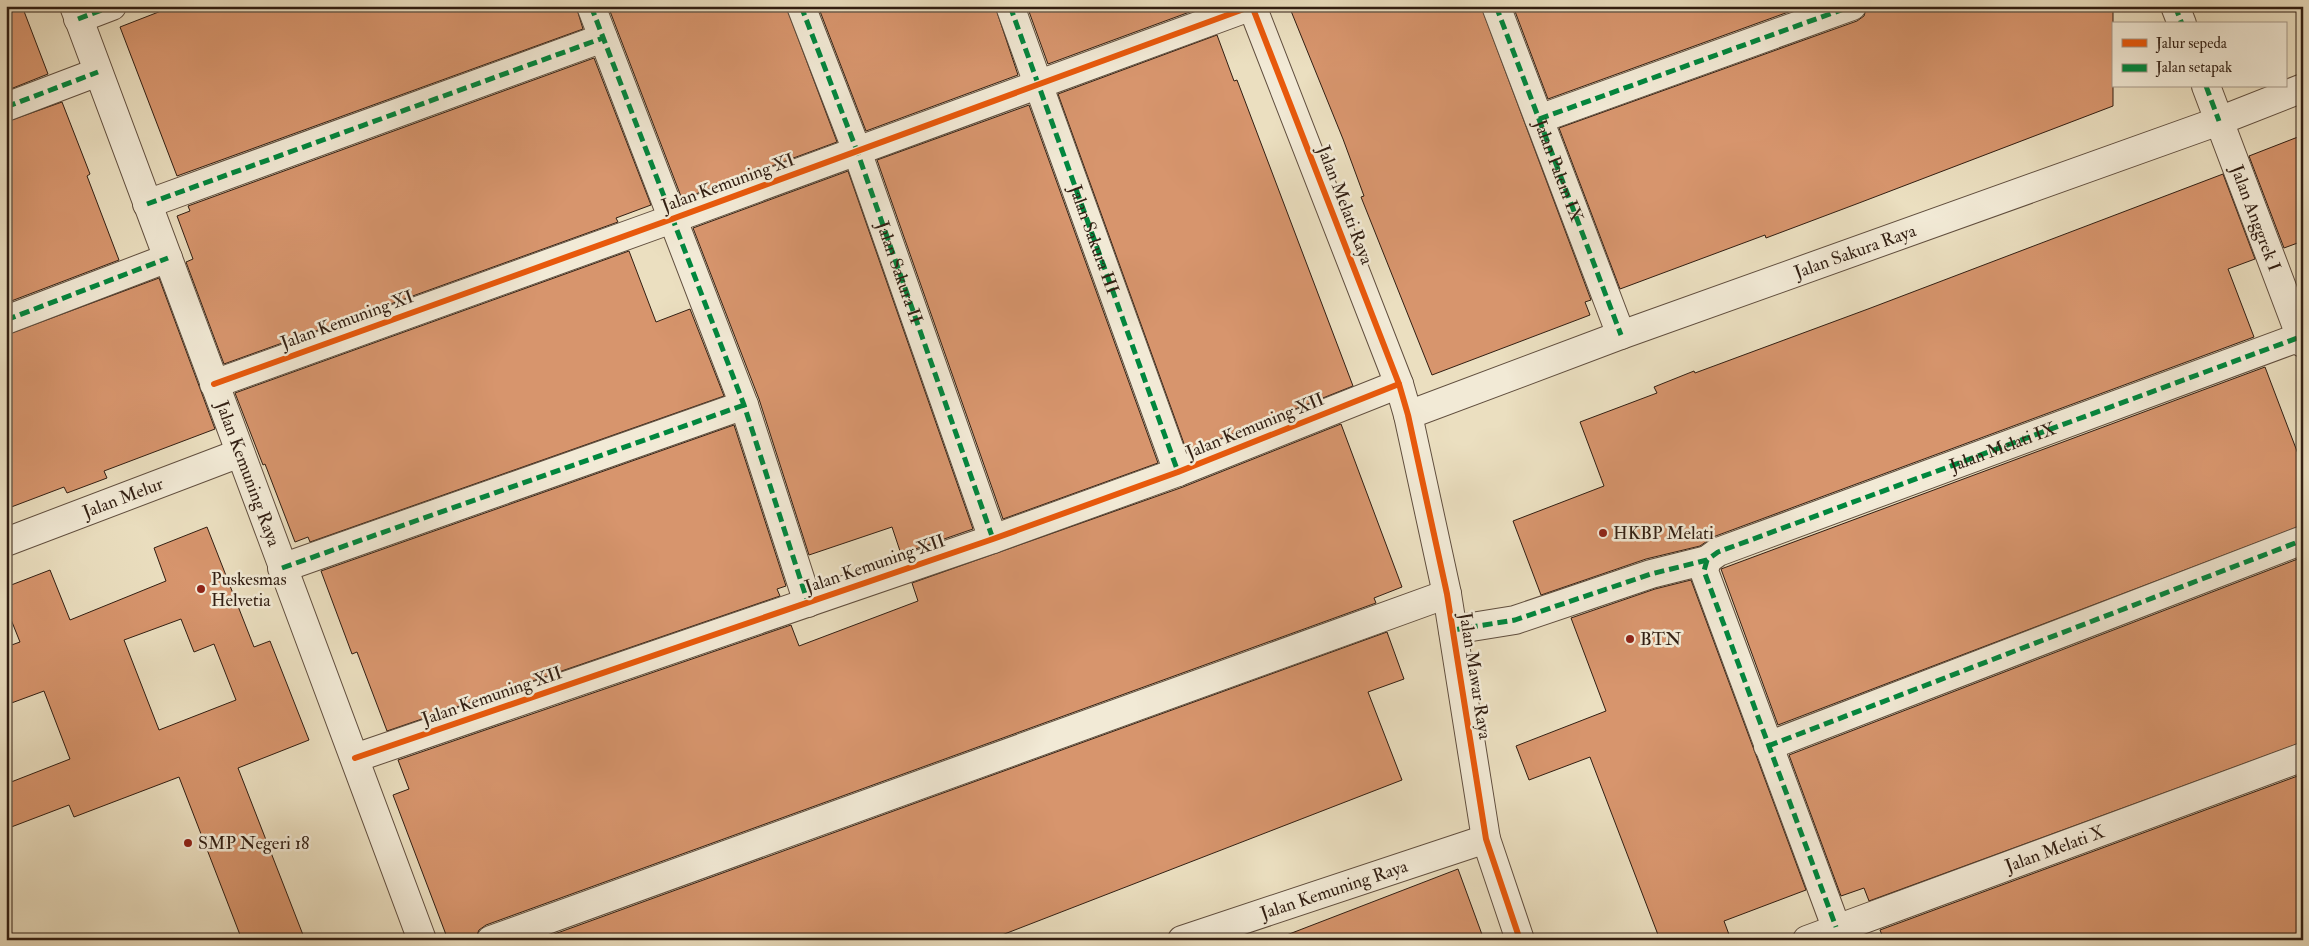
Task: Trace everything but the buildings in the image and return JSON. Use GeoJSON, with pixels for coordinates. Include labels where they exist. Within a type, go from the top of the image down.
{"type":"FeatureCollection","features":[{"type":"Feature","properties":{"kind":"street"},"geometry":{"type":"LineString","coordinates":[[76,12],[112,6]]}},
{"type":"Feature","properties":{"kind":"street"},"geometry":{"type":"LineString","coordinates":[[591,6],[744,405],[808,602]]}},
{"type":"Feature","properties":{"kind":"street","name":"Jalan Sakura II"},"geometry":{"type":"LineString","coordinates":[[801,6],[857,151],[993,539]]}},
{"type":"Feature","properties":{"kind":"street","name":"Jalan Sakura III"},"geometry":{"type":"LineString","coordinates":[[1010,6],[1178,472]]}},
{"type":"Feature","properties":{"kind":"street","name":"Jalan Kemuning XI"},"geometry":{"type":"LineString","coordinates":[[214,384],[1040,85],[1252,6]]}},
{"type":"Feature","properties":{"kind":"street","name":"Jalan Melati Raya"},"geometry":{"type":"LineString","coordinates":[[1252,6],[1399,384],[1408,414]]}},
{"type":"Feature","properties":{"kind":"street","name":"Jalan Palem IX"},"geometry":{"type":"LineString","coordinates":[[1496,6],[1621,335]]}},
{"type":"Feature","properties":{"kind":"street"},"geometry":{"type":"LineString","coordinates":[[1539,119],[1852,6]]}},
{"type":"Feature","properties":{"kind":"street"},"geometry":{"type":"LineString","coordinates":[[2175,6],[2181,22]]}},
{"type":"Feature","properties":{"kind":"street","name":"Jalan Kemuning Raya"},"geometry":{"type":"LineString","coordinates":[[76,12],[422,940]]}},
{"type":"Feature","properties":{"kind":"street"},"geometry":{"type":"LineString","coordinates":[[147,204],[603,38]]}},
{"type":"Feature","properties":{"kind":"street"},"geometry":{"type":"LineString","coordinates":[[6,107],[98,72]]}},
{"type":"Feature","properties":{"kind":"street","name":"Jalan Anggrek I"},"geometry":{"type":"LineString","coordinates":[[2207,88],[2302,340]]}},
{"type":"Feature","properties":{"kind":"street","name":"Jalan Sakura Raya"},"geometry":{"type":"LineString","coordinates":[[1408,414],[1621,335],[2219,121],[2303,88]]}},
{"type":"Feature","properties":{"kind":"street"},"geometry":{"type":"LineString","coordinates":[[6,320],[168,258]]}},
{"type":"Feature","properties":{"kind":"street","name":"Jalan Melati IX"},"geometry":{"type":"LineString","coordinates":[[1453,630],[1515,620],[1650,574],[1707,560],[1718,552],[2302,340]]}},
{"type":"Feature","properties":{"kind":"street","name":"Jalan Kemuning XII"},"geometry":{"type":"LineString","coordinates":[[355,758],[993,539],[1178,472],[1399,384]]}},
{"type":"Feature","properties":{"kind":"street"},"geometry":{"type":"LineString","coordinates":[[282,568],[744,405]]}},
{"type":"Feature","properties":{"kind":"street","name":"Jalan Mawar Raya"},"geometry":{"type":"LineString","coordinates":[[1408,414],[1447,594],[1486,839],[1520,940]]}},
{"type":"Feature","properties":{"kind":"street","name":"Jalan Melur"},"geometry":{"type":"LineString","coordinates":[[6,542],[240,453]]}},
{"type":"Feature","properties":{"kind":"street"},"geometry":{"type":"LineString","coordinates":[[1768,746],[2303,540]]}},
{"type":"Feature","properties":{"kind":"street"},"geometry":{"type":"LineString","coordinates":[[1707,560],[1704,570],[1836,928]]}},
{"type":"Feature","properties":{"kind":"street"},"geometry":{"type":"LineString","coordinates":[[491,940],[1447,594]]}},
{"type":"Feature","properties":{"kind":"street","name":"Jalan Melati X"},"geometry":{"type":"LineString","coordinates":[[1806,940],[2303,757]]}},
{"type":"Feature","properties":{"kind":"street","name":"Jalan Kemuning Raya"},"geometry":{"type":"LineString","coordinates":[[1182,940],[1486,839]]}},
{"type":"Feature","properties":{"kind":"marked path"},"geometry":{"type":"LineString","coordinates":[[78,19],[112,6]]}},
{"type":"Feature","properties":{"kind":"marked path"},"geometry":{"type":"LineString","coordinates":[[591,6],[744,405],[808,603]]}},
{"type":"Feature","properties":{"kind":"marked path"},"geometry":{"type":"LineString","coordinates":[[801,6],[857,151],[993,539]]}},
{"type":"Feature","properties":{"kind":"marked path"},"geometry":{"type":"LineString","coordinates":[[1010,6],[1178,472]]}},
{"type":"Feature","properties":{"kind":"marked path"},"geometry":{"type":"LineString","coordinates":[[1496,6],[1621,335]]}},
{"type":"Feature","properties":{"kind":"marked path"},"geometry":{"type":"LineString","coordinates":[[1539,119],[1852,6]]}},
{"type":"Feature","properties":{"kind":"marked path"},"geometry":{"type":"LineString","coordinates":[[2175,6],[2181,22]]}},
{"type":"Feature","properties":{"kind":"marked path"},"geometry":{"type":"LineString","coordinates":[[147,204],[603,38]]}},
{"type":"Feature","properties":{"kind":"marked path"},"geometry":{"type":"LineString","coordinates":[[6,107],[98,72]]}},
{"type":"Feature","properties":{"kind":"marked path"},"geometry":{"type":"LineString","coordinates":[[2207,88],[2219,121]]}},
{"type":"Feature","properties":{"kind":"marked path"},"geometry":{"type":"LineString","coordinates":[[6,320],[168,258]]}},
{"type":"Feature","properties":{"kind":"marked path"},"geometry":{"type":"LineString","coordinates":[[1453,630],[1515,620],[1651,574],[1707,560],[1718,552],[2300,337]]}},
{"type":"Feature","properties":{"kind":"marked path"},"geometry":{"type":"LineString","coordinates":[[282,568],[744,405]]}},
{"type":"Feature","properties":{"kind":"marked path"},"geometry":{"type":"LineString","coordinates":[[1768,746],[2303,540]]}},
{"type":"Feature","properties":{"kind":"marked path"},"geometry":{"type":"LineString","coordinates":[[1707,560],[1704,571],[1836,927]]}},
{"type":"Feature","properties":{"kind":"cycle path"},"geometry":{"type":"LineString","coordinates":[[214,384],[672,219],[1252,6],[1399,384],[1408,415],[1447,594],[1486,839],[1520,940]]}},
{"type":"Feature","properties":{"kind":"cycle path"},"geometry":{"type":"LineString","coordinates":[[355,758],[993,539],[1178,472],[1399,384]]}},
{"type":"Feature","properties":{"kind":"place","name":"HKBP Melati"},"geometry":{"type":"Point","coordinates":[1603,533]}},
{"type":"Feature","properties":{"kind":"place","name":"Puskesmas Helvetia"},"geometry":{"type":"Point","coordinates":[201,589]}},
{"type":"Feature","properties":{"kind":"place","name":"BTN"},"geometry":{"type":"Point","coordinates":[1630,639]}},
{"type":"Feature","properties":{"kind":"place","name":"SMP Negeri 18"},"geometry":{"type":"Point","coordinates":[188,843]}}]}
